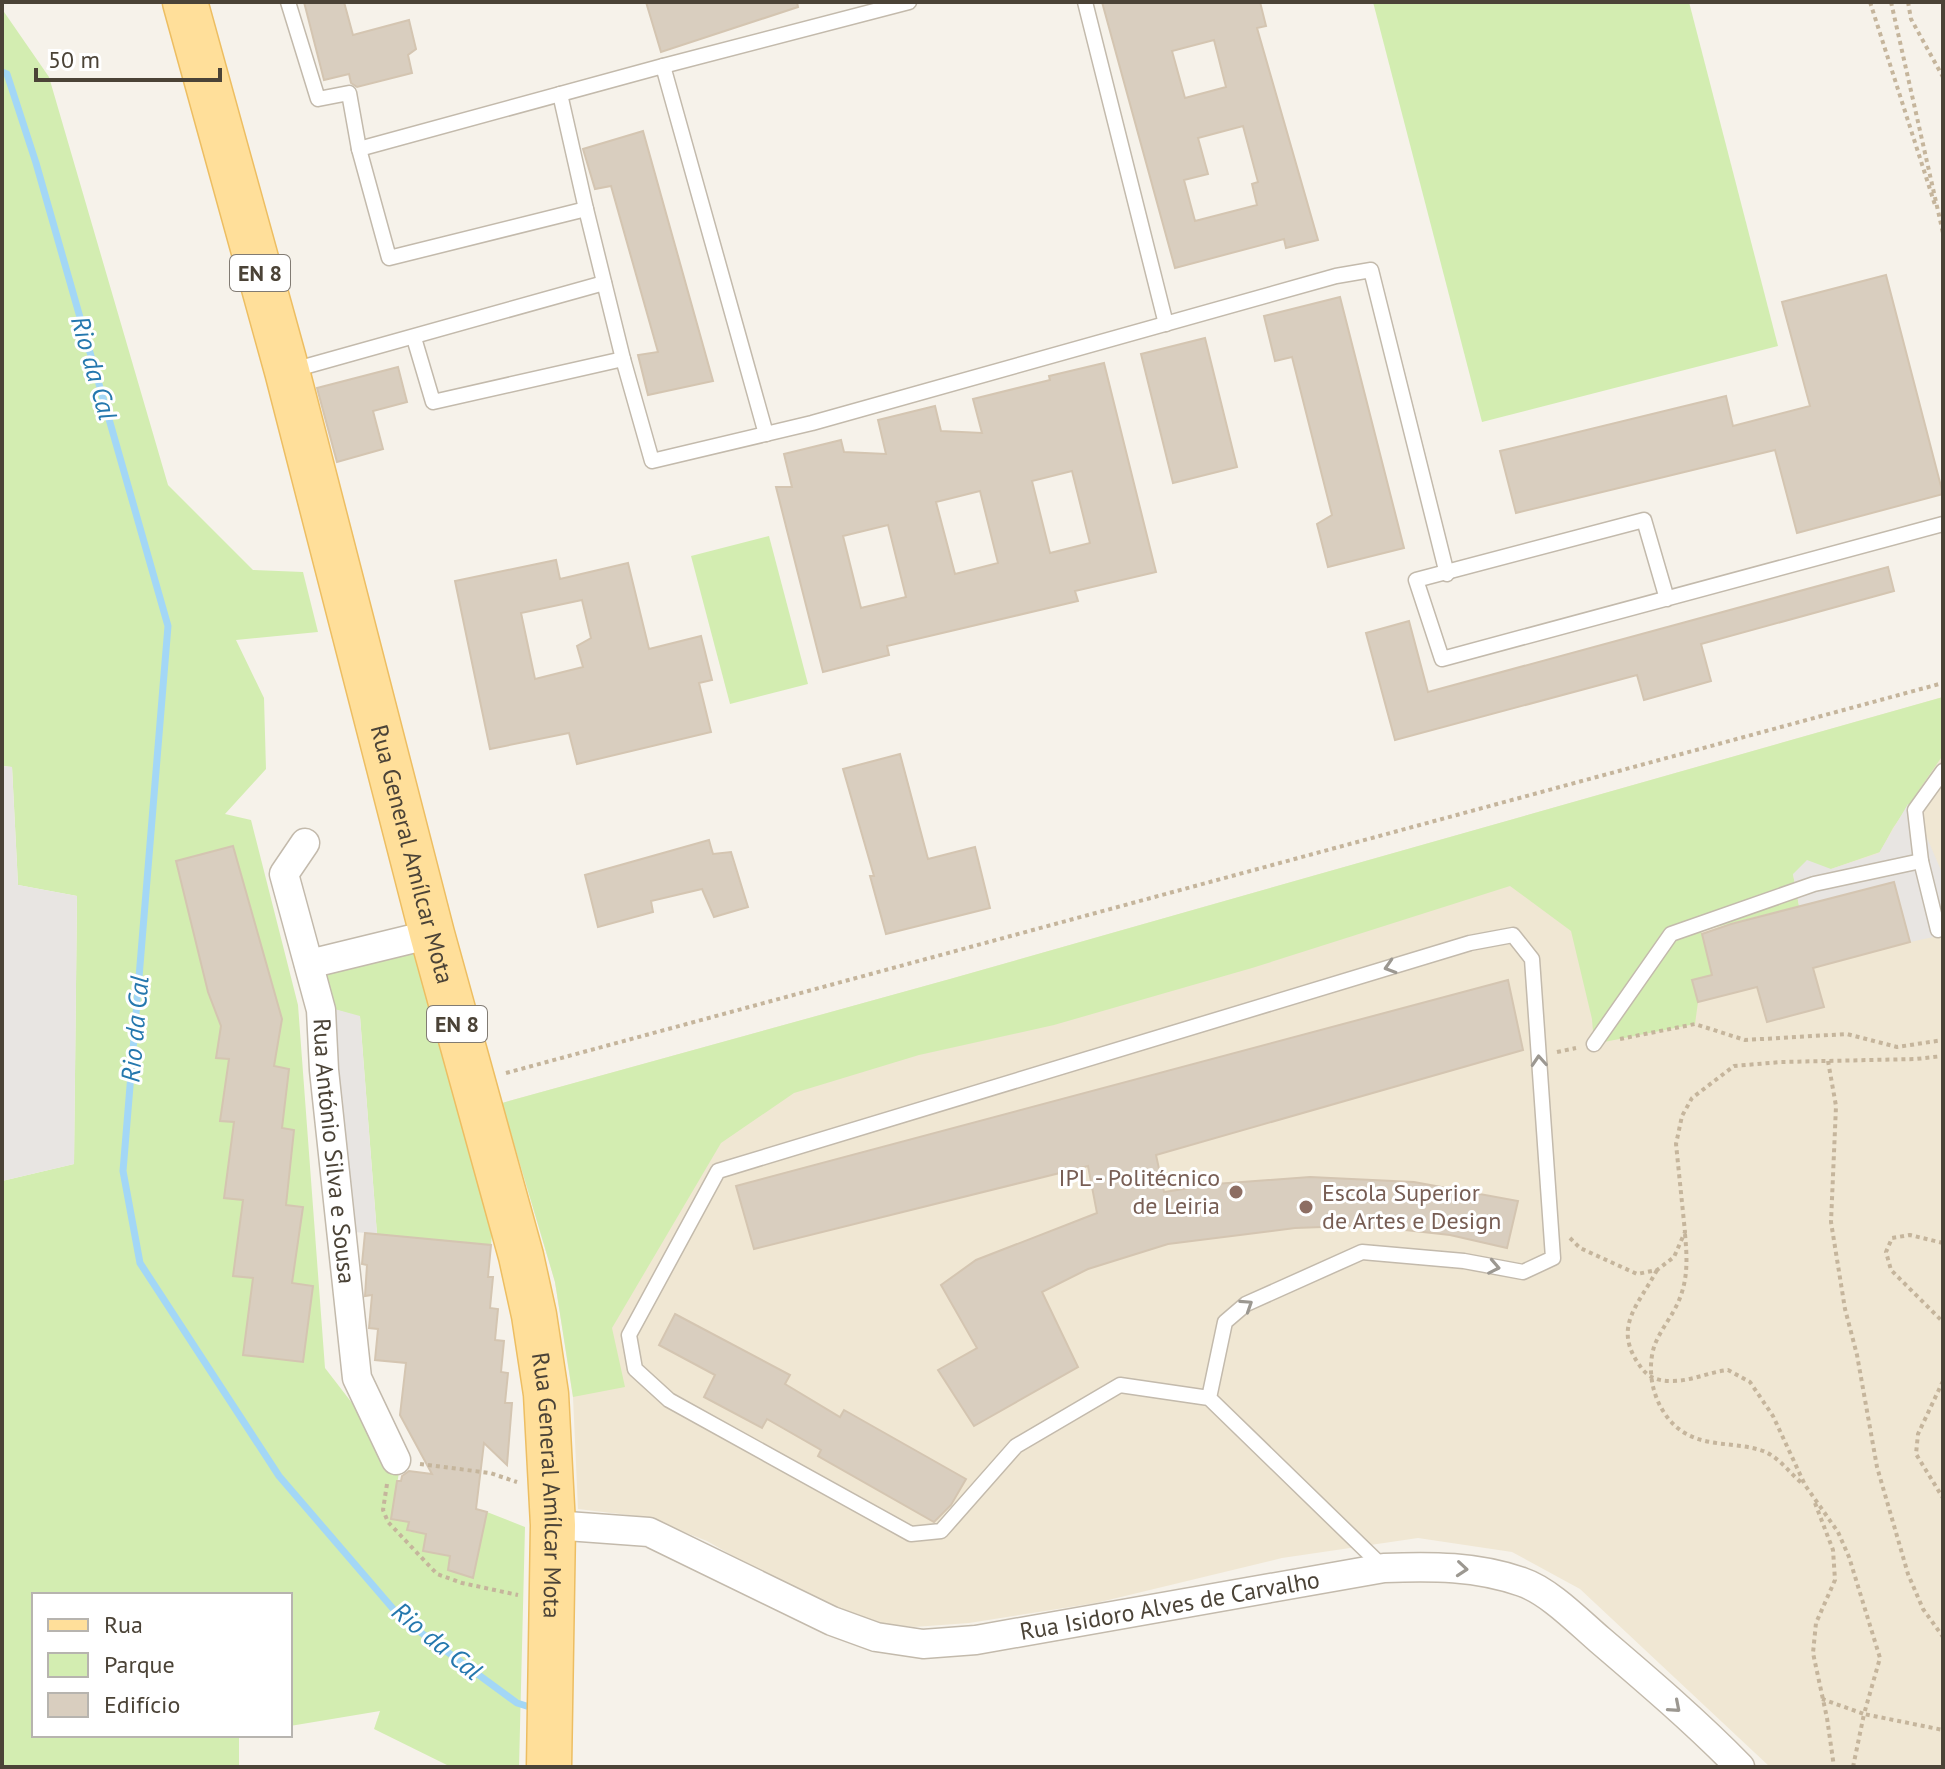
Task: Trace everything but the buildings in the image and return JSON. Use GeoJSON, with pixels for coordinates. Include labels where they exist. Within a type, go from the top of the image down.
{"type":"FeatureCollection","features":[{"type":"Feature","properties":{"kind":"main road","name":"Rua General Amílcar Mota"},"geometry":{"type":"LineString","coordinates":[[185,2],[287,371],[534,1315],[546,1394],[553,1525],[549,1764]]}},
{"type":"Feature","properties":{"kind":"street","name":"Rua António Silva e Sousa"},"geometry":{"type":"LineString","coordinates":[[305,843],[284,874],[321,1010],[324,1070],[357,1378],[396,1460]]}},
{"type":"Feature","properties":{"kind":"street"},"geometry":{"type":"LineString","coordinates":[[309,964],[432,934]]}},
{"type":"Feature","properties":{"kind":"street","name":"Rua Isidoro Alves de Carvalho"},"geometry":{"type":"LineString","coordinates":[[553,1525],[649,1532],[832,1621],[876,1637],[923,1644],[976,1640],[1384,1568],[1428,1566],[1479,1570],[1526,1583],[1567,1612],[1740,1767]]}},
{"type":"Feature","properties":{"kind":"lane"},"geometry":{"type":"LineString","coordinates":[[288,2],[318,99],[349,93],[359,149],[389,258],[586,209]]}},
{"type":"Feature","properties":{"kind":"lane"},"geometry":{"type":"LineString","coordinates":[[359,149],[909,2]]}},
{"type":"Feature","properties":{"kind":"lane"},"geometry":{"type":"LineString","coordinates":[[1085,2],[1166,324]]}},
{"type":"Feature","properties":{"kind":"lane"},"geometry":{"type":"LineString","coordinates":[[663,66],[766,434]]}},
{"type":"Feature","properties":{"kind":"lane"},"geometry":{"type":"LineString","coordinates":[[560,94],[623,359],[652,461],[766,434],[1336,276],[1371,270],[1447,574]]}},
{"type":"Feature","properties":{"kind":"lane"},"geometry":{"type":"LineString","coordinates":[[287,371],[604,283]]}},
{"type":"Feature","properties":{"kind":"lane"},"geometry":{"type":"LineString","coordinates":[[414,338],[433,402],[623,359]]}},
{"type":"Feature","properties":{"kind":"lane"},"geometry":{"type":"LineString","coordinates":[[1667,599],[1644,520],[1416,580],[1442,659],[1667,599],[1943,524]]}},
{"type":"Feature","properties":{"kind":"lane"},"geometry":{"type":"LineString","coordinates":[[1938,930],[1921,861],[1915,810],[1943,771]]}},
{"type":"Feature","properties":{"kind":"lane"},"geometry":{"type":"LineString","coordinates":[[1594,1044],[1671,934],[1814,884],[1921,861]]}},
{"type":"Feature","properties":{"kind":"lane"},"geometry":{"type":"LineString","coordinates":[[1209,1398],[1225,1322],[1246,1304],[1362,1252],[1464,1261],[1523,1272],[1553,1258],[1532,959],[1513,935],[1470,943],[718,1171],[629,1335],[635,1369],[669,1400],[911,1534],[941,1531],[1016,1446],[1120,1385],[1209,1398],[1384,1568]]}},
{"type":"Feature","properties":{"kind":"path"},"geometry":{"type":"LineString","coordinates":[[1870,2],[1908,116],[1925,180],[1940,218]]}},
{"type":"Feature","properties":{"kind":"path"},"geometry":{"type":"LineString","coordinates":[[1891,2],[1943,233]]}},
{"type":"Feature","properties":{"kind":"path"},"geometry":{"type":"LineString","coordinates":[[1908,2],[1911,19],[1943,77]]}},
{"type":"Feature","properties":{"kind":"path"},"geometry":{"type":"LineString","coordinates":[[473,1084],[1943,683]]}},
{"type":"Feature","properties":{"kind":"path"},"geometry":{"type":"LineString","coordinates":[[1538,1056],[1695,1024],[1745,1040],[1847,1034],[1897,1047],[1943,1040]]}},
{"type":"Feature","properties":{"kind":"path"},"geometry":{"type":"LineString","coordinates":[[1805,1485],[1774,1456],[1759,1450],[1699,1441],[1681,1431],[1666,1418],[1655,1393],[1654,1347],[1680,1297],[1688,1259],[1676,1144],[1682,1116],[1692,1098],[1734,1066],[1943,1056]]}},
{"type":"Feature","properties":{"kind":"path"},"geometry":{"type":"LineString","coordinates":[[1828,1061],[1836,1106],[1831,1222],[1845,1309],[1857,1355],[1877,1467],[1908,1574],[1923,1609],[1943,1637]]}},
{"type":"Feature","properties":{"kind":"path"},"geometry":{"type":"LineString","coordinates":[[1549,1201],[1556,1210],[1562,1230],[1580,1248],[1637,1274],[1657,1270]]}},
{"type":"Feature","properties":{"kind":"path"},"geometry":{"type":"LineString","coordinates":[[1685,1232],[1674,1257],[1657,1270],[1631,1314],[1625,1334],[1631,1354],[1653,1379],[1672,1381],[1698,1378],[1728,1370],[1750,1382],[1773,1416],[1805,1485],[1838,1532],[1849,1557],[1880,1658],[1853,1767]]}},
{"type":"Feature","properties":{"kind":"path"},"geometry":{"type":"LineString","coordinates":[[1943,1243],[1910,1235],[1892,1238],[1886,1252],[1891,1270],[1943,1322]]}},
{"type":"Feature","properties":{"kind":"path"},"geometry":{"type":"LineString","coordinates":[[1943,1381],[1918,1434],[1916,1454],[1943,1498]]}},
{"type":"Feature","properties":{"kind":"path"},"geometry":{"type":"LineString","coordinates":[[524,1597],[437,1574],[388,1522],[383,1510],[385,1490],[396,1460],[490,1473],[525,1484]]}},
{"type":"Feature","properties":{"kind":"path"},"geometry":{"type":"LineString","coordinates":[[1811,1493],[1833,1550],[1835,1580],[1816,1623],[1813,1653],[1834,1767]]}},
{"type":"Feature","properties":{"kind":"path"},"geometry":{"type":"LineString","coordinates":[[1822,1699],[1864,1714],[1943,1730]]}},
{"type":"Feature","properties":{"kind":"shaded area","name":"IPL - Politécnico de Leiria"},"geometry":{"type":"Polygon","coordinates":[[[1943,697],[1943,1767],[1770,1767],[1580,1589],[1512,1552],[1418,1538],[1282,1558],[1096,1603],[969,1623],[914,1627],[871,1622],[766,1575],[707,1541],[645,1517],[578,1509],[573,1397],[555,1282],[502,1103],[1943,697]]]}},
{"type":"Feature","properties":{"kind":"shaded area"},"geometry":{"type":"Polygon","coordinates":[[[2,766],[12,767],[18,885],[77,896],[74,1164],[2,1181],[2,766]]]}},
{"type":"Feature","properties":{"kind":"shaded area"},"geometry":{"type":"Polygon","coordinates":[[[1908,804],[1915,810],[1943,875],[1943,935],[1910,942],[1893,882],[1799,906],[1793,874],[1807,860],[1831,869],[1879,853],[1908,804]]]}},
{"type":"Feature","properties":{"kind":"shaded area"},"geometry":{"type":"Polygon","coordinates":[[[327,1007],[360,1016],[377,1234],[330,1230],[327,1007]]]}},
{"type":"Feature","properties":{"kind":"green space"},"geometry":{"type":"Polygon","coordinates":[[[1373,2],[1689,2],[1778,346],[1482,422],[1373,2]]]}},
{"type":"Feature","properties":{"kind":"green space"},"geometry":{"type":"Polygon","coordinates":[[[2,9],[49,77],[168,485],[253,570],[303,572],[318,632],[236,640],[264,698],[266,769],[225,814],[251,820],[298,1005],[325,1368],[396,1460],[401,1461],[391,1519],[409,1522],[408,1531],[426,1534],[424,1551],[450,1556],[448,1570],[473,1578],[487,1512],[525,1527],[519,1767],[451,1767],[374,1729],[380,1711],[292,1726],[292,1593],[32,1593],[32,1737],[239,1737],[239,1767],[2,1767],[2,1181],[74,1164],[77,896],[18,885],[12,767],[2,766],[2,9]]]}},
{"type":"Feature","properties":{"kind":"green space"},"geometry":{"type":"Polygon","coordinates":[[[769,536],[808,684],[730,704],[691,556],[769,536]]]}},
{"type":"Feature","properties":{"kind":"green space"},"geometry":{"type":"Polygon","coordinates":[[[1943,697],[1943,755],[1880,852],[1831,869],[1793,874],[1799,906],[1701,931],[1712,975],[1692,980],[1698,1002],[1695,1024],[1594,1044],[1592,1019],[1571,931],[1510,886],[1252,968],[1054,1025],[919,1055],[794,1093],[721,1143],[612,1328],[625,1387],[573,1397],[555,1282],[502,1103],[1943,697]]]}},
{"type":"Feature","properties":{"kind":"green space"},"geometry":{"type":"Polygon","coordinates":[[[423,949],[455,1092],[492,1233],[491,1245],[377,1234],[360,1017],[327,1007],[320,976],[423,949]]]}},
{"type":"Feature","properties":{"kind":"waterway","name":"Rio da Cal"},"geometry":{"type":"LineString","coordinates":[[2,72],[7,74],[36,163],[168,626],[123,1171],[140,1263],[279,1476],[401,1618],[517,1703],[536,1709]]}},
{"type":"Feature","properties":{"kind":"place","name":"IPL - Politécnico de Leiria"},"geometry":{"type":"Point","coordinates":[1236,1192]}},
{"type":"Feature","properties":{"kind":"place","name":"Escola Superior de Artes e Design"},"geometry":{"type":"Point","coordinates":[1306,1207]}}]}
